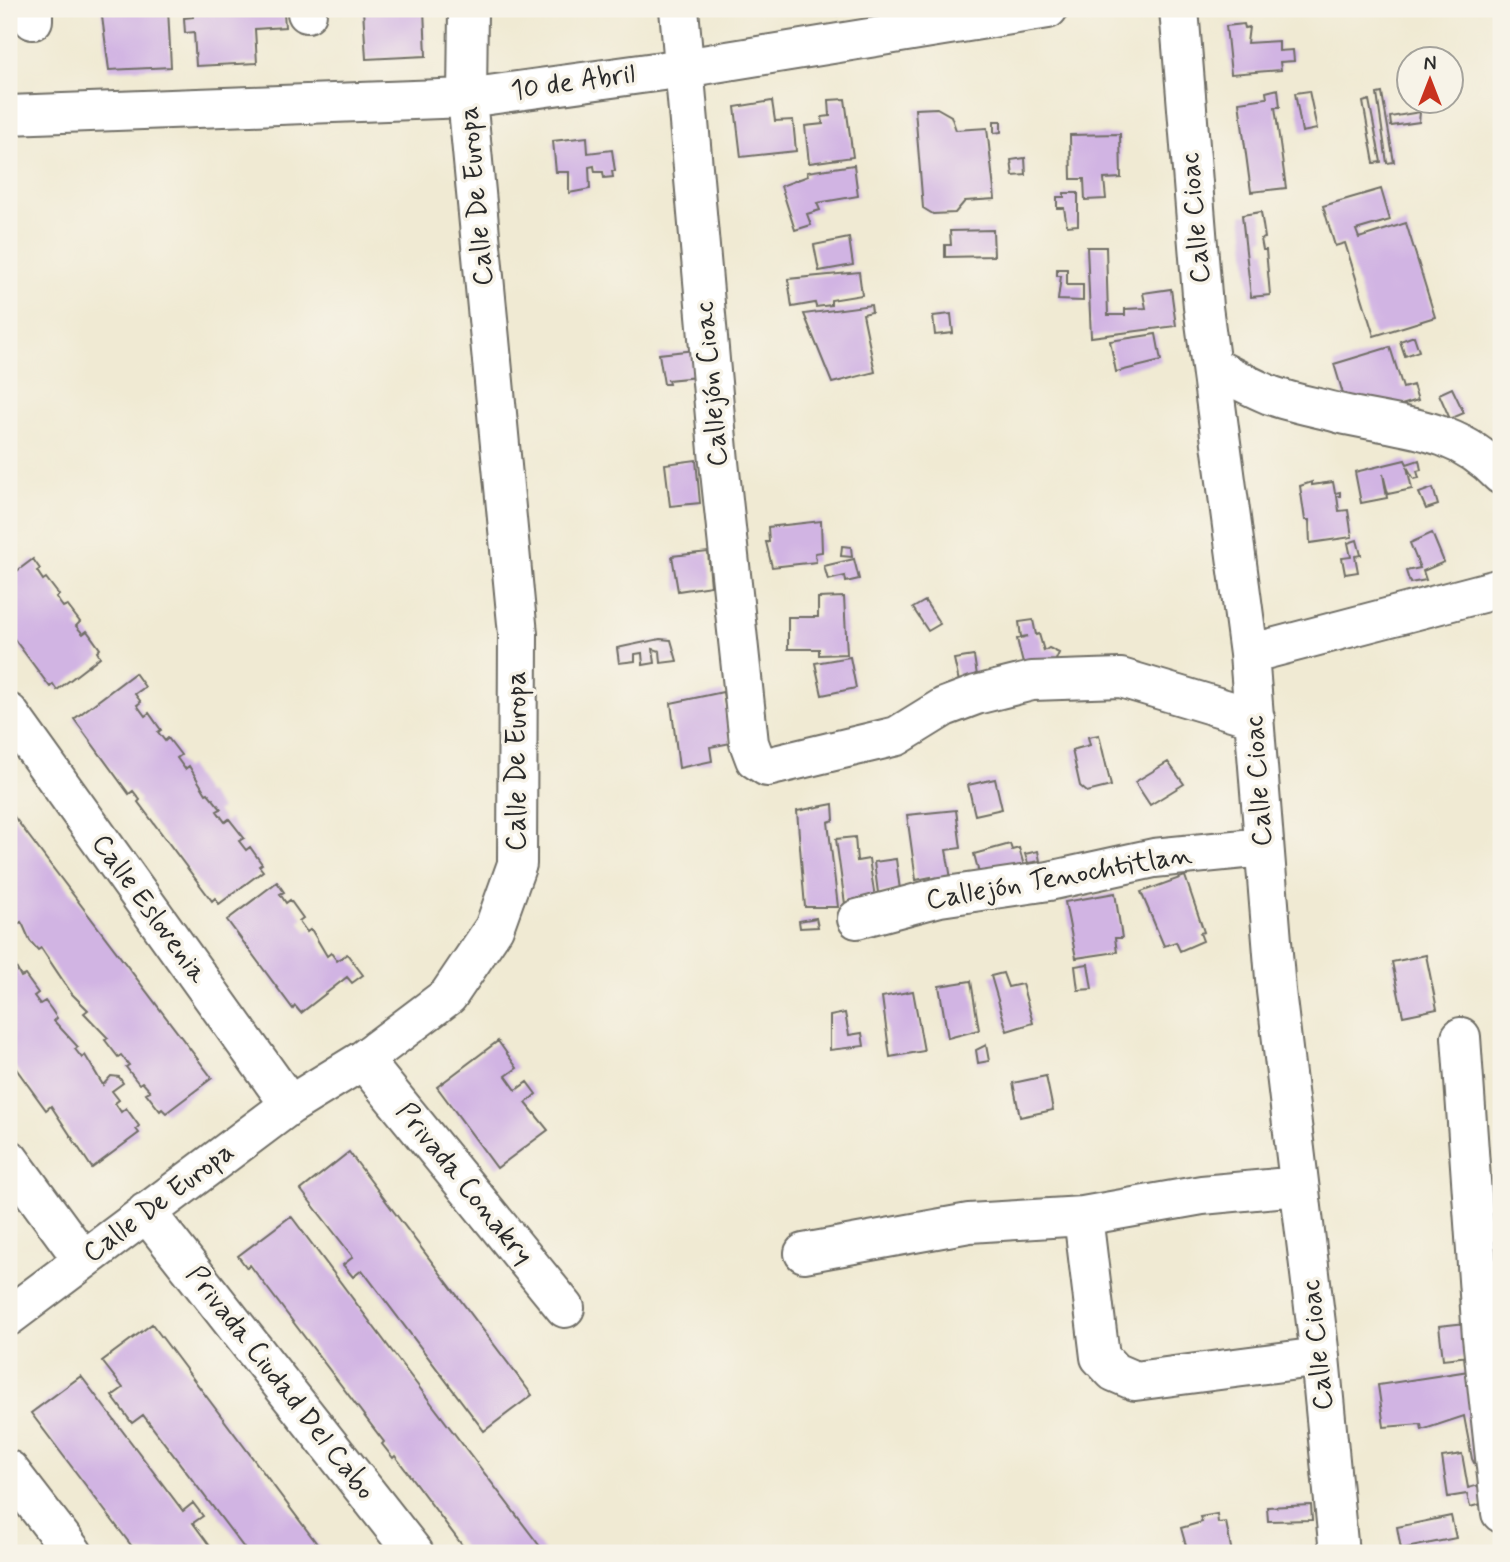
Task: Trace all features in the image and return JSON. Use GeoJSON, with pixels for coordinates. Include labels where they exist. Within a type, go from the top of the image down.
{"type":"FeatureCollection","features":[{"type":"Feature","properties":{"kind":"street","name":"Calle De Europa"},"geometry":{"type":"LineString","coordinates":[[9,1316],[290,1105],[363,1060],[448,996],[494,928],[517,864],[518,634],[467,98],[468,9]]}},
{"type":"Feature","properties":{"kind":"street","name":"Callejón Cioac"},"geometry":{"type":"LineString","coordinates":[[679,9],[719,462],[749,743],[755,758],[767,767],[897,736],[944,708],[976,695],[1032,681],[1121,678],[1255,718]]}},
{"type":"Feature","properties":{"kind":"street","name":"10 de Abril"},"geometry":{"type":"LineString","coordinates":[[9,116],[467,98],[684,68],[1048,9]]}},
{"type":"Feature","properties":{"kind":"street","name":"Calle Cioac"},"geometry":{"type":"LineString","coordinates":[[1179,9],[1203,307],[1249,654],[1276,991],[1320,1357],[1339,1553]]}},
{"type":"Feature","properties":{"kind":"street"},"geometry":{"type":"LineString","coordinates":[[1211,366],[1271,395],[1342,414],[1406,424],[1446,436],[1484,457],[1501,475]]}},
{"type":"Feature","properties":{"kind":"street"},"geometry":{"type":"LineString","coordinates":[[1249,654],[1501,588]]}},
{"type":"Feature","properties":{"kind":"street","name":"Calle Eslovenia"},"geometry":{"type":"LineString","coordinates":[[9,713],[290,1105]]}},
{"type":"Feature","properties":{"kind":"street","name":"Callejón Tenochtitlan"},"geometry":{"type":"LineString","coordinates":[[856,919],[940,897],[1049,881],[1154,858],[1264,847]]}},
{"type":"Feature","properties":{"kind":"street"},"geometry":{"type":"LineString","coordinates":[[1461,1037],[1482,1337],[1501,1513]]}},
{"type":"Feature","properties":{"kind":"street","name":"Privada Conakry"},"geometry":{"type":"LineString","coordinates":[[363,1060],[565,1308]]}},
{"type":"Feature","properties":{"kind":"street"},"geometry":{"type":"LineString","coordinates":[[9,1159],[83,1260]]}},
{"type":"Feature","properties":{"kind":"street"},"geometry":{"type":"LineString","coordinates":[[804,1253],[969,1223],[1083,1216],[1202,1195],[1300,1186]]}},
{"type":"Feature","properties":{"kind":"street","name":"Privada Ciudad Del Cabo"},"geometry":{"type":"LineString","coordinates":[[146,1212],[414,1553]]}},
{"type":"Feature","properties":{"kind":"street"},"geometry":{"type":"LineString","coordinates":[[1083,1216],[1100,1357],[1114,1373],[1135,1381],[1320,1357]]}},
{"type":"Feature","properties":{"kind":"street"},"geometry":{"type":"LineString","coordinates":[[9,1470],[73,1553]]}},
{"type":"Feature","properties":{"kind":"building"},"geometry":{"type":"Polygon","coordinates":[[[101,9],[168,9],[171,67],[109,70],[101,9]]]}},
{"type":"Feature","properties":{"kind":"building"},"geometry":{"type":"Polygon","coordinates":[[[193,9],[254,9],[254,15],[284,13],[285,27],[255,29],[257,63],[196,66],[194,32],[185,33],[184,18],[193,17],[193,9]]]}},
{"type":"Feature","properties":{"kind":"building"},"geometry":{"type":"Polygon","coordinates":[[[363,9],[424,9],[426,56],[366,59],[363,9]]]}},
{"type":"Feature","properties":{"kind":"building"},"geometry":{"type":"Polygon","coordinates":[[[838,9],[852,9],[853,13],[838,15],[838,9]]]}},
{"type":"Feature","properties":{"kind":"building"},"geometry":{"type":"Polygon","coordinates":[[[1244,24],[1245,28],[1249,27],[1247,43],[1279,41],[1279,51],[1293,50],[1294,61],[1280,62],[1281,70],[1231,74],[1226,26],[1244,24]]]}},
{"type":"Feature","properties":{"kind":"building"},"geometry":{"type":"Polygon","coordinates":[[[1278,89],[1280,107],[1275,107],[1286,188],[1251,192],[1239,102],[1267,98],[1266,92],[1278,89]]]}},
{"type":"Feature","properties":{"kind":"building"},"geometry":{"type":"Polygon","coordinates":[[[1309,91],[1317,129],[1302,132],[1295,93],[1309,91]]]}},
{"type":"Feature","properties":{"kind":"building"},"geometry":{"type":"Polygon","coordinates":[[[1382,93],[1394,162],[1387,163],[1377,94],[1382,93]]]}},
{"type":"Feature","properties":{"kind":"building"},"geometry":{"type":"Polygon","coordinates":[[[845,99],[853,157],[809,163],[805,126],[823,124],[822,117],[830,116],[829,100],[845,99]]]}},
{"type":"Feature","properties":{"kind":"building"},"geometry":{"type":"Polygon","coordinates":[[[1369,100],[1381,162],[1374,163],[1363,102],[1369,100]]]}},
{"type":"Feature","properties":{"kind":"building"},"geometry":{"type":"Polygon","coordinates":[[[772,101],[775,121],[793,120],[796,151],[741,157],[735,107],[772,101]]]}},
{"type":"Feature","properties":{"kind":"building"},"geometry":{"type":"Polygon","coordinates":[[[937,108],[951,116],[956,130],[987,128],[995,199],[965,201],[955,213],[933,214],[923,208],[915,109],[937,108]]]}},
{"type":"Feature","properties":{"kind":"building"},"geometry":{"type":"Polygon","coordinates":[[[1420,116],[1419,122],[1391,126],[1390,117],[1420,116]]]}},
{"type":"Feature","properties":{"kind":"building"},"geometry":{"type":"Polygon","coordinates":[[[994,121],[1001,121],[1001,132],[994,133],[994,121]]]}},
{"type":"Feature","properties":{"kind":"building"},"geometry":{"type":"Polygon","coordinates":[[[1120,134],[1121,178],[1104,179],[1106,199],[1085,200],[1084,179],[1071,179],[1070,135],[1120,134]]]}},
{"type":"Feature","properties":{"kind":"building"},"geometry":{"type":"Polygon","coordinates":[[[587,137],[588,153],[612,150],[615,171],[612,171],[613,177],[604,178],[603,172],[595,172],[594,166],[589,167],[590,189],[569,193],[569,172],[556,172],[553,141],[587,137]]]}},
{"type":"Feature","properties":{"kind":"building"},"geometry":{"type":"Polygon","coordinates":[[[1025,158],[1026,175],[1013,176],[1011,160],[1025,158]]]}},
{"type":"Feature","properties":{"kind":"building"},"geometry":{"type":"Polygon","coordinates":[[[854,165],[858,196],[817,203],[820,210],[807,214],[811,225],[795,230],[781,186],[808,176],[807,172],[854,165]]]}},
{"type":"Feature","properties":{"kind":"building"},"geometry":{"type":"Polygon","coordinates":[[[1381,189],[1390,220],[1356,230],[1359,238],[1406,223],[1435,317],[1374,336],[1345,243],[1335,246],[1323,206],[1381,189]]]}},
{"type":"Feature","properties":{"kind":"building"},"geometry":{"type":"Polygon","coordinates":[[[1064,193],[1078,193],[1078,225],[1067,226],[1064,208],[1057,208],[1057,197],[1064,197],[1064,193]]]}},
{"type":"Feature","properties":{"kind":"building"},"geometry":{"type":"Polygon","coordinates":[[[1261,212],[1265,238],[1261,239],[1263,250],[1266,250],[1270,295],[1251,297],[1242,215],[1261,212]]]}},
{"type":"Feature","properties":{"kind":"building"},"geometry":{"type":"Polygon","coordinates":[[[993,230],[994,256],[945,257],[945,245],[951,245],[950,231],[993,230]]]}},
{"type":"Feature","properties":{"kind":"building"},"geometry":{"type":"Polygon","coordinates":[[[849,238],[853,265],[819,271],[814,245],[849,238]]]}},
{"type":"Feature","properties":{"kind":"building"},"geometry":{"type":"Polygon","coordinates":[[[1087,247],[1106,247],[1108,315],[1125,315],[1125,309],[1146,308],[1143,293],[1171,289],[1176,326],[1091,337],[1087,247]]]}},
{"type":"Feature","properties":{"kind":"building"},"geometry":{"type":"Polygon","coordinates":[[[1057,269],[1067,269],[1067,285],[1083,285],[1083,301],[1058,300],[1061,276],[1057,276],[1057,269]]]}},
{"type":"Feature","properties":{"kind":"building"},"geometry":{"type":"Polygon","coordinates":[[[859,272],[862,295],[831,300],[831,305],[816,307],[815,303],[792,307],[788,279],[859,272]]]}},
{"type":"Feature","properties":{"kind":"building"},"geometry":{"type":"Polygon","coordinates":[[[871,305],[872,312],[863,314],[875,372],[832,383],[804,314],[871,305]]]}},
{"type":"Feature","properties":{"kind":"building"},"geometry":{"type":"Polygon","coordinates":[[[951,314],[953,333],[935,335],[933,316],[951,314]]]}},
{"type":"Feature","properties":{"kind":"building"},"geometry":{"type":"Polygon","coordinates":[[[1156,334],[1161,361],[1116,372],[1110,341],[1156,334]]]}},
{"type":"Feature","properties":{"kind":"building"},"geometry":{"type":"Polygon","coordinates":[[[1414,336],[1419,351],[1405,356],[1400,341],[1414,336]]]}},
{"type":"Feature","properties":{"kind":"building"},"geometry":{"type":"Polygon","coordinates":[[[1390,347],[1403,388],[1413,385],[1418,400],[1351,420],[1334,364],[1390,347]]]}},
{"type":"Feature","properties":{"kind":"building"},"geometry":{"type":"Polygon","coordinates":[[[695,350],[697,377],[668,380],[669,384],[664,384],[659,354],[695,350]]]}},
{"type":"Feature","properties":{"kind":"building"},"geometry":{"type":"Polygon","coordinates":[[[1452,388],[1464,413],[1450,419],[1439,394],[1452,388]]]}},
{"type":"Feature","properties":{"kind":"building"},"geometry":{"type":"Polygon","coordinates":[[[696,460],[700,503],[670,506],[665,464],[696,460]]]}},
{"type":"Feature","properties":{"kind":"building"},"geometry":{"type":"Polygon","coordinates":[[[1405,460],[1407,464],[1419,460],[1419,478],[1414,479],[1407,467],[1412,489],[1388,494],[1383,474],[1387,498],[1361,503],[1355,472],[1405,460]]]}},
{"type":"Feature","properties":{"kind":"building"},"geometry":{"type":"Polygon","coordinates":[[[1312,482],[1312,485],[1333,482],[1335,493],[1340,492],[1340,496],[1337,496],[1339,511],[1348,510],[1352,537],[1310,543],[1309,520],[1305,520],[1300,486],[1312,482]]]}},
{"type":"Feature","properties":{"kind":"building"},"geometry":{"type":"Polygon","coordinates":[[[1433,488],[1438,505],[1426,509],[1419,493],[1433,488]]]}},
{"type":"Feature","properties":{"kind":"building"},"geometry":{"type":"Polygon","coordinates":[[[821,521],[822,552],[815,553],[816,562],[772,567],[766,542],[769,542],[768,527],[821,521]]]}},
{"type":"Feature","properties":{"kind":"building"},"geometry":{"type":"Polygon","coordinates":[[[1432,533],[1444,562],[1423,571],[1426,580],[1410,583],[1406,571],[1420,568],[1410,543],[1432,533]]]}},
{"type":"Feature","properties":{"kind":"building"},"geometry":{"type":"Polygon","coordinates":[[[1357,540],[1361,555],[1355,556],[1358,572],[1345,574],[1342,558],[1351,557],[1348,543],[1357,540]]]}},
{"type":"Feature","properties":{"kind":"building"},"geometry":{"type":"Polygon","coordinates":[[[842,546],[851,547],[852,557],[841,556],[842,546]]]}},
{"type":"Feature","properties":{"kind":"building"},"geometry":{"type":"Polygon","coordinates":[[[708,552],[711,586],[678,591],[672,556],[708,552]]]}},
{"type":"Feature","properties":{"kind":"building"},"geometry":{"type":"Polygon","coordinates":[[[33,559],[43,580],[46,578],[59,595],[56,597],[60,603],[63,607],[67,605],[80,622],[76,626],[83,634],[87,631],[100,649],[97,652],[100,657],[57,690],[53,684],[50,687],[9,632],[9,577],[33,559]]]}},
{"type":"Feature","properties":{"kind":"building"},"geometry":{"type":"Polygon","coordinates":[[[854,559],[859,579],[846,582],[845,576],[828,580],[824,566],[854,559]]]}},
{"type":"Feature","properties":{"kind":"building"},"geometry":{"type":"Polygon","coordinates":[[[844,597],[847,654],[819,655],[819,649],[788,649],[788,617],[818,617],[818,598],[844,597]]]}},
{"type":"Feature","properties":{"kind":"building"},"geometry":{"type":"Polygon","coordinates":[[[925,601],[940,624],[928,631],[913,608],[925,601]]]}},
{"type":"Feature","properties":{"kind":"building"},"geometry":{"type":"Polygon","coordinates":[[[1033,620],[1036,635],[1039,634],[1044,651],[1049,648],[1059,653],[1054,664],[1024,668],[1017,639],[1028,636],[1021,637],[1019,622],[1033,620]]]}},
{"type":"Feature","properties":{"kind":"building"},"geometry":{"type":"Polygon","coordinates":[[[660,639],[671,640],[677,661],[661,663],[660,651],[653,649],[655,663],[643,665],[642,653],[635,654],[635,661],[619,663],[617,648],[660,639]]]}},
{"type":"Feature","properties":{"kind":"building"},"geometry":{"type":"Polygon","coordinates":[[[974,656],[978,682],[960,686],[954,659],[974,656]]]}},
{"type":"Feature","properties":{"kind":"building"},"geometry":{"type":"Polygon","coordinates":[[[850,657],[856,688],[822,695],[815,663],[850,657]]]}},
{"type":"Feature","properties":{"kind":"building"},"geometry":{"type":"Polygon","coordinates":[[[135,673],[145,687],[135,694],[141,702],[137,705],[145,716],[149,713],[161,730],[158,732],[165,741],[168,738],[181,755],[177,758],[185,769],[189,766],[206,794],[208,793],[221,809],[217,811],[225,822],[229,819],[244,838],[239,841],[246,850],[250,847],[262,864],[259,866],[263,871],[219,904],[215,898],[212,901],[138,802],[140,800],[133,791],[129,794],[74,719],[135,673]]]}},
{"type":"Feature","properties":{"kind":"building"},"geometry":{"type":"Polygon","coordinates":[[[723,692],[731,743],[710,747],[712,761],[679,768],[671,703],[723,692]]]}},
{"type":"Feature","properties":{"kind":"building"},"geometry":{"type":"Polygon","coordinates":[[[1099,735],[1111,786],[1087,792],[1080,786],[1072,750],[1090,745],[1088,737],[1099,735]]]}},
{"type":"Feature","properties":{"kind":"building"},"geometry":{"type":"Polygon","coordinates":[[[1168,762],[1184,784],[1150,805],[1135,782],[1168,762]]]}},
{"type":"Feature","properties":{"kind":"building"},"geometry":{"type":"Polygon","coordinates":[[[995,779],[1002,809],[975,815],[968,785],[995,779]]]}},
{"type":"Feature","properties":{"kind":"building"},"geometry":{"type":"Polygon","coordinates":[[[833,804],[834,820],[828,822],[838,907],[805,907],[797,811],[833,804]]]}},
{"type":"Feature","properties":{"kind":"building"},"geometry":{"type":"Polygon","coordinates":[[[9,810],[212,1078],[166,1113],[162,1109],[160,1111],[146,1093],[150,1091],[142,1082],[139,1084],[126,1067],[129,1065],[121,1055],[118,1057],[105,1040],[108,1038],[84,1013],[88,1010],[72,994],[41,948],[38,950],[30,941],[21,922],[18,924],[9,912],[9,810]]]}},
{"type":"Feature","properties":{"kind":"building"},"geometry":{"type":"Polygon","coordinates":[[[956,810],[961,848],[946,850],[952,884],[932,884],[931,877],[916,880],[907,815],[956,810]]]}},
{"type":"Feature","properties":{"kind":"building"},"geometry":{"type":"Polygon","coordinates":[[[855,837],[857,861],[869,859],[875,898],[845,904],[836,839],[855,837]]]}},
{"type":"Feature","properties":{"kind":"building"},"geometry":{"type":"Polygon","coordinates":[[[1010,844],[1012,850],[1019,848],[1026,873],[981,881],[974,854],[1010,844]]]}},
{"type":"Feature","properties":{"kind":"building"},"geometry":{"type":"Polygon","coordinates":[[[1038,851],[1040,861],[1028,863],[1025,854],[1038,851]]]}},
{"type":"Feature","properties":{"kind":"building"},"geometry":{"type":"Polygon","coordinates":[[[896,859],[900,890],[878,893],[874,862],[896,859]]]}},
{"type":"Feature","properties":{"kind":"building"},"geometry":{"type":"Polygon","coordinates":[[[1185,876],[1204,932],[1200,933],[1203,941],[1180,951],[1176,942],[1164,946],[1141,892],[1185,876]]]}},
{"type":"Feature","properties":{"kind":"building"},"geometry":{"type":"Polygon","coordinates":[[[277,882],[284,892],[280,894],[286,903],[290,900],[303,918],[299,921],[307,932],[311,929],[327,956],[331,953],[337,961],[347,954],[363,975],[352,983],[347,977],[301,1013],[295,1006],[293,1009],[227,920],[277,882]]]}},
{"type":"Feature","properties":{"kind":"building"},"geometry":{"type":"Polygon","coordinates":[[[1115,893],[1122,938],[1115,938],[1117,952],[1076,958],[1065,902],[1115,893]]]}},
{"type":"Feature","properties":{"kind":"building"},"geometry":{"type":"Polygon","coordinates":[[[816,918],[818,927],[800,928],[799,921],[816,918]]]}},
{"type":"Feature","properties":{"kind":"building"},"geometry":{"type":"Polygon","coordinates":[[[9,954],[21,977],[25,975],[38,993],[34,996],[40,1004],[45,1001],[57,1018],[54,1021],[78,1047],[75,1049],[82,1058],[85,1055],[103,1085],[111,1076],[119,1077],[123,1083],[112,1091],[119,1100],[115,1103],[121,1112],[126,1108],[139,1126],[136,1129],[139,1133],[92,1168],[51,1106],[46,1110],[9,1059],[9,954]]]}},
{"type":"Feature","properties":{"kind":"building"},"geometry":{"type":"Polygon","coordinates":[[[1426,955],[1437,1009],[1403,1016],[1392,962],[1426,955]]]}},
{"type":"Feature","properties":{"kind":"building"},"geometry":{"type":"Polygon","coordinates":[[[1088,964],[1092,989],[1078,990],[1075,966],[1088,964]]]}},
{"type":"Feature","properties":{"kind":"building"},"geometry":{"type":"Polygon","coordinates":[[[1003,973],[1008,987],[1022,984],[1033,1023],[1007,1031],[991,976],[1003,973]]]}},
{"type":"Feature","properties":{"kind":"building"},"geometry":{"type":"Polygon","coordinates":[[[971,981],[979,1030],[948,1038],[939,986],[971,981]]]}},
{"type":"Feature","properties":{"kind":"building"},"geometry":{"type":"Polygon","coordinates":[[[913,991],[924,1051],[890,1057],[882,997],[913,991]]]}},
{"type":"Feature","properties":{"kind":"building"},"geometry":{"type":"Polygon","coordinates":[[[845,1013],[849,1035],[862,1033],[864,1046],[830,1050],[830,1016],[845,1013]]]}},
{"type":"Feature","properties":{"kind":"building"},"geometry":{"type":"Polygon","coordinates":[[[498,1041],[517,1068],[506,1076],[516,1090],[527,1082],[536,1094],[526,1103],[548,1130],[497,1168],[437,1087],[498,1041]]]}},
{"type":"Feature","properties":{"kind":"building"},"geometry":{"type":"Polygon","coordinates":[[[986,1045],[989,1061],[978,1063],[976,1050],[986,1045]]]}},
{"type":"Feature","properties":{"kind":"building"},"geometry":{"type":"Polygon","coordinates":[[[1046,1076],[1053,1110],[1020,1117],[1013,1083],[1046,1076]]]}},
{"type":"Feature","properties":{"kind":"building"},"geometry":{"type":"Polygon","coordinates":[[[349,1152],[532,1395],[484,1431],[362,1270],[353,1277],[343,1265],[353,1257],[301,1190],[349,1152]]]}},
{"type":"Feature","properties":{"kind":"building"},"geometry":{"type":"Polygon","coordinates":[[[291,1216],[545,1553],[468,1553],[395,1456],[393,1458],[382,1444],[384,1442],[250,1265],[247,1268],[238,1256],[291,1216]]]}},
{"type":"Feature","properties":{"kind":"building"},"geometry":{"type":"Polygon","coordinates":[[[1475,1322],[1478,1355],[1443,1359],[1439,1326],[1475,1322]]]}},
{"type":"Feature","properties":{"kind":"building"},"geometry":{"type":"Polygon","coordinates":[[[152,1324],[324,1553],[241,1553],[244,1548],[143,1415],[132,1423],[112,1396],[123,1388],[102,1361],[152,1324]]]}},
{"type":"Feature","properties":{"kind":"building"},"geometry":{"type":"Polygon","coordinates":[[[1469,1371],[1487,1461],[1474,1463],[1464,1416],[1422,1430],[1421,1424],[1384,1427],[1378,1385],[1469,1371]]]}},
{"type":"Feature","properties":{"kind":"building"},"geometry":{"type":"Polygon","coordinates":[[[81,1376],[183,1511],[193,1503],[203,1516],[193,1523],[215,1553],[137,1553],[118,1528],[31,1413],[81,1376]]]}},
{"type":"Feature","properties":{"kind":"building"},"geometry":{"type":"Polygon","coordinates":[[[1462,1454],[1468,1488],[1479,1485],[1496,1500],[1470,1507],[1467,1494],[1448,1497],[1442,1457],[1462,1454]]]}},
{"type":"Feature","properties":{"kind":"building"},"geometry":{"type":"Polygon","coordinates":[[[1311,1505],[1312,1520],[1268,1521],[1267,1507],[1311,1505]]]}},
{"type":"Feature","properties":{"kind":"building"},"geometry":{"type":"Polygon","coordinates":[[[1217,1514],[1218,1523],[1226,1522],[1232,1553],[1188,1553],[1181,1528],[1202,1522],[1200,1517],[1217,1514]]]}},
{"type":"Feature","properties":{"kind":"building"},"geometry":{"type":"Polygon","coordinates":[[[1451,1516],[1456,1538],[1401,1549],[1397,1527],[1451,1516]]]}}]}
